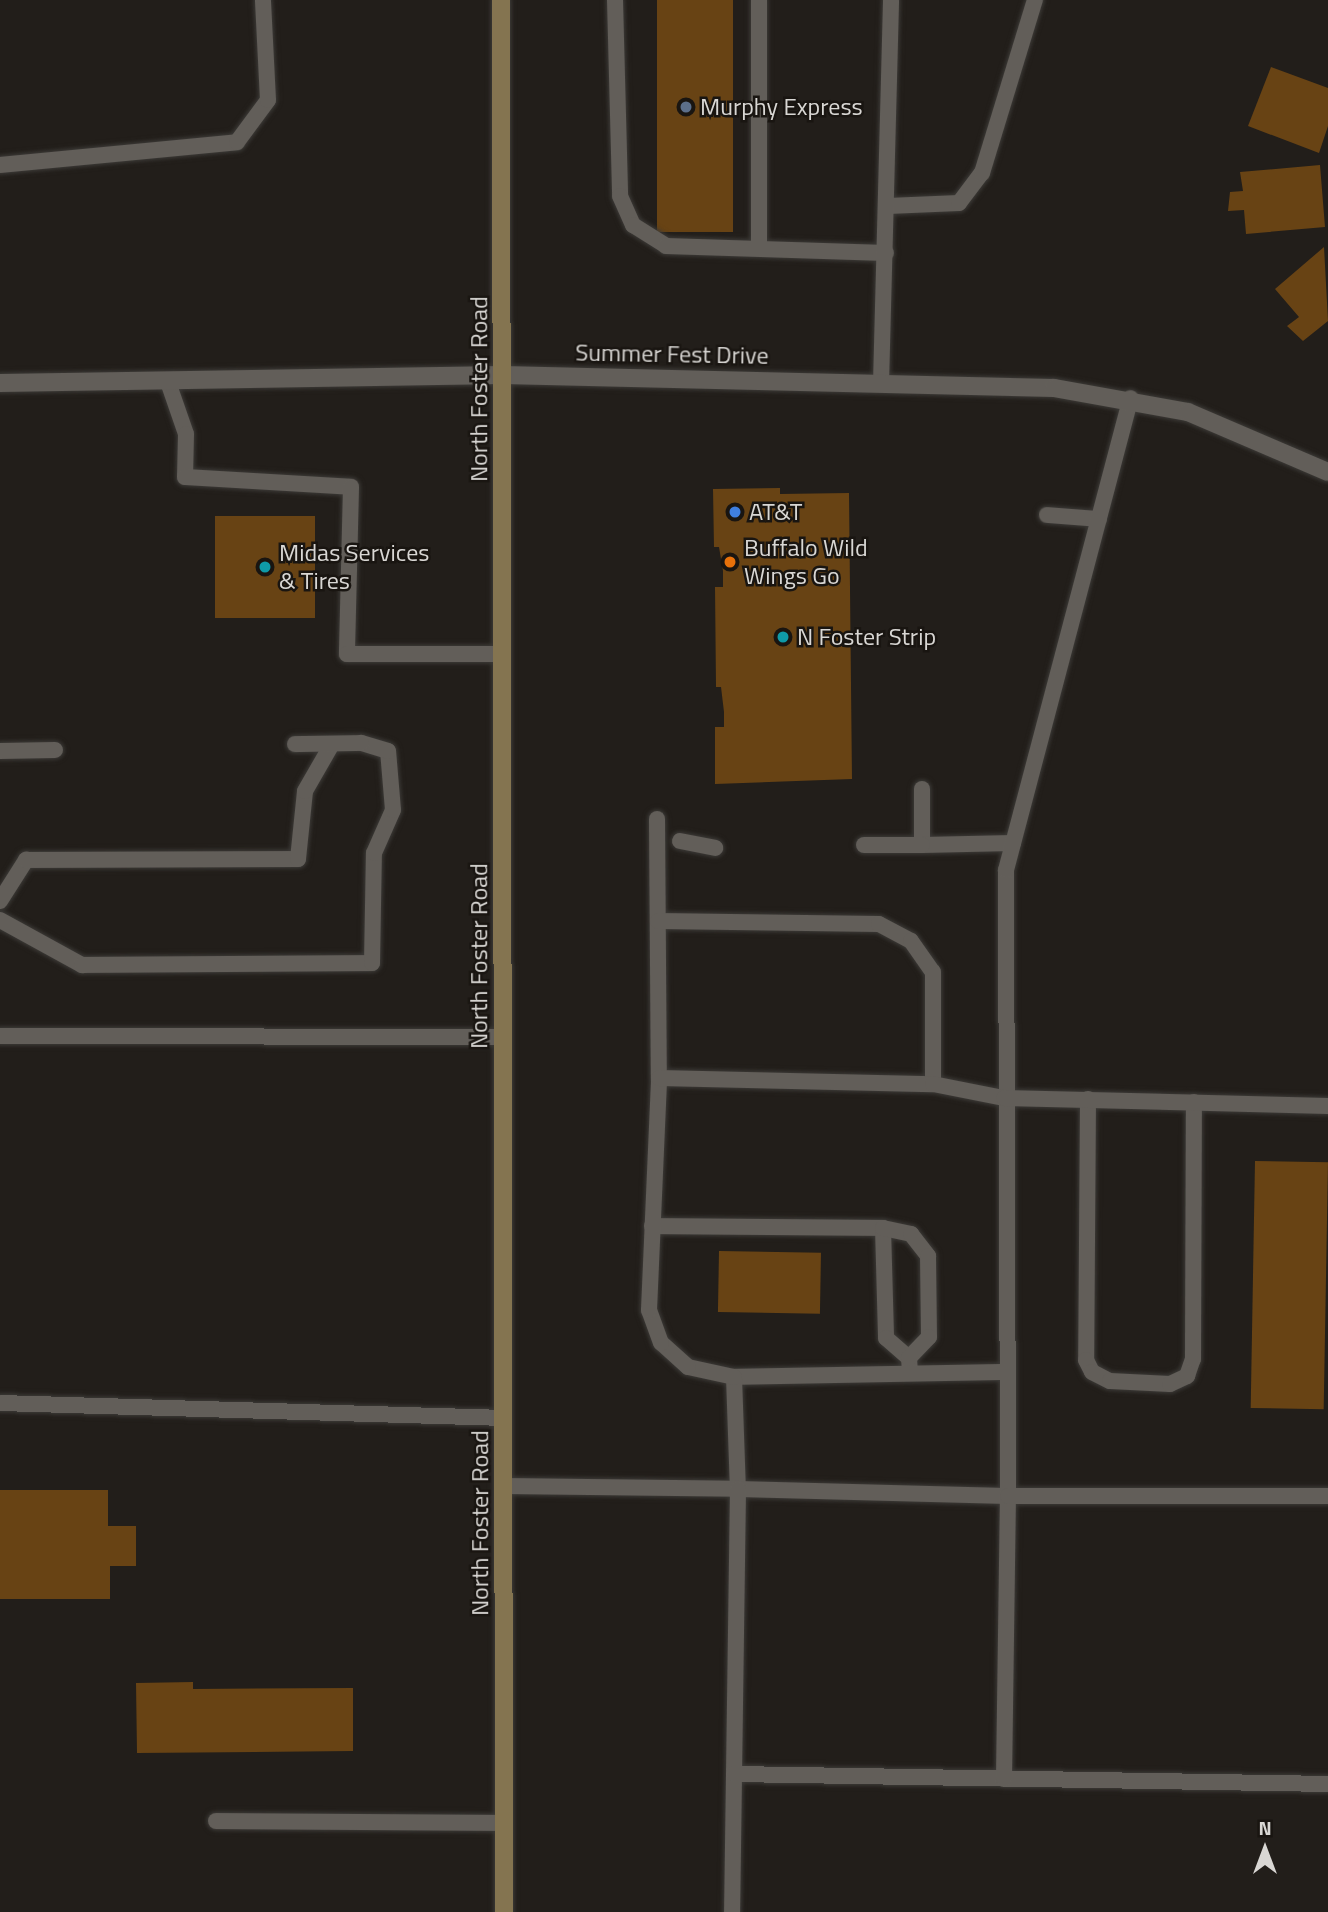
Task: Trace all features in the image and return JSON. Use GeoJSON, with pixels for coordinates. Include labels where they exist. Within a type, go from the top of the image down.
{"type":"FeatureCollection","features":[{"type":"Feature","properties":{"kind":"main road","name":"North Foster Road"},"geometry":{"type":"LineString","coordinates":[[501,0],[504,1912]]}},
{"type":"Feature","properties":{"kind":"street","name":"Summer Fest Drive"},"geometry":{"type":"LineString","coordinates":[[0,383],[503,375],[1054,388],[1131,398],[1252,434],[1328,472]]}},
{"type":"Feature","properties":{"kind":"lane"},"geometry":{"type":"LineString","coordinates":[[0,165],[237,142],[268,100],[263,0]]}},
{"type":"Feature","properties":{"kind":"lane"},"geometry":{"type":"LineString","coordinates":[[615,0],[620,196],[633,225],[666,246],[759,245],[886,253]]}},
{"type":"Feature","properties":{"kind":"lane"},"geometry":{"type":"LineString","coordinates":[[759,245],[760,0]]}},
{"type":"Feature","properties":{"kind":"lane"},"geometry":{"type":"LineString","coordinates":[[881,383],[888,206],[891,0]]}},
{"type":"Feature","properties":{"kind":"lane"},"geometry":{"type":"LineString","coordinates":[[888,206],[959,203],[982,173],[1035,0]]}},
{"type":"Feature","properties":{"kind":"lane"},"geometry":{"type":"LineString","coordinates":[[168,382],[186,434],[185,477],[351,487],[347,654],[503,654]]}},
{"type":"Feature","properties":{"kind":"lane"},"geometry":{"type":"LineString","coordinates":[[1004,1779],[1008,1496],[1004,1098],[1006,870],[1131,398]]}},
{"type":"Feature","properties":{"kind":"lane"},"geometry":{"type":"LineString","coordinates":[[1047,515],[1099,519]]}},
{"type":"Feature","properties":{"kind":"lane"},"geometry":{"type":"LineString","coordinates":[[0,920],[82,965],[372,963],[374,853],[393,810],[388,751],[332,744],[295,744]]}},
{"type":"Feature","properties":{"kind":"lane"},"geometry":{"type":"LineString","coordinates":[[0,901],[26,860],[298,859],[305,791],[332,744]]}},
{"type":"Feature","properties":{"kind":"lane"},"geometry":{"type":"LineString","coordinates":[[0,751],[55,750]]}},
{"type":"Feature","properties":{"kind":"lane"},"geometry":{"type":"LineString","coordinates":[[922,789],[922,845]]}},
{"type":"Feature","properties":{"kind":"lane"},"geometry":{"type":"LineString","coordinates":[[657,819],[659,1077],[649,1310],[661,1343],[688,1367],[734,1377],[909,1366],[1007,1372]]}},
{"type":"Feature","properties":{"kind":"lane"},"geometry":{"type":"LineString","coordinates":[[680,841],[715,848]]}},
{"type":"Feature","properties":{"kind":"lane"},"geometry":{"type":"LineString","coordinates":[[864,845],[1013,843]]}},
{"type":"Feature","properties":{"kind":"lane"},"geometry":{"type":"LineString","coordinates":[[658,921],[879,924],[911,942],[933,972],[933,1084]]}},
{"type":"Feature","properties":{"kind":"lane"},"geometry":{"type":"LineString","coordinates":[[0,1036],[504,1037]]}},
{"type":"Feature","properties":{"kind":"lane"},"geometry":{"type":"LineString","coordinates":[[659,1077],[933,1084],[1004,1098],[1328,1106]]}},
{"type":"Feature","properties":{"kind":"lane"},"geometry":{"type":"LineString","coordinates":[[1088,1099],[1086,1360],[1093,1372],[1110,1381],[1170,1384],[1187,1376],[1194,1359],[1195,1102]]}},
{"type":"Feature","properties":{"kind":"lane"},"geometry":{"type":"LineString","coordinates":[[652,1226],[883,1228],[911,1234],[928,1256],[929,1337],[909,1366]]}},
{"type":"Feature","properties":{"kind":"lane"},"geometry":{"type":"LineString","coordinates":[[883,1228],[886,1338],[909,1366]]}},
{"type":"Feature","properties":{"kind":"lane"},"geometry":{"type":"LineString","coordinates":[[732,1912],[738,1489],[734,1377]]}},
{"type":"Feature","properties":{"kind":"lane"},"geometry":{"type":"LineString","coordinates":[[0,1404],[504,1418]]}},
{"type":"Feature","properties":{"kind":"lane"},"geometry":{"type":"LineString","coordinates":[[504,1486],[1008,1496],[1328,1496]]}},
{"type":"Feature","properties":{"kind":"lane"},"geometry":{"type":"LineString","coordinates":[[734,1774],[1328,1784]]}},
{"type":"Feature","properties":{"kind":"lane"},"geometry":{"type":"LineString","coordinates":[[216,1821],[504,1823]]}},
{"type":"Feature","properties":{"kind":"building"},"geometry":{"type":"Polygon","coordinates":[[[657,0],[733,0],[733,232],[657,232],[657,0]]]}},
{"type":"Feature","properties":{"kind":"building"},"geometry":{"type":"Polygon","coordinates":[[[1271,67],[1328,88],[1328,126],[1319,153],[1248,126],[1271,67]]]}},
{"type":"Feature","properties":{"kind":"building"},"geometry":{"type":"Polygon","coordinates":[[[1320,165],[1325,227],[1246,234],[1244,210],[1228,211],[1230,192],[1243,191],[1240,172],[1320,165]]]}},
{"type":"Feature","properties":{"kind":"building"},"geometry":{"type":"Polygon","coordinates":[[[1324,247],[1328,321],[1303,341],[1287,326],[1299,317],[1275,289],[1324,247]]]}},
{"type":"Feature","properties":{"kind":"building","name":"N Foster Strip"},"geometry":{"type":"Polygon","coordinates":[[[780,488],[780,494],[849,493],[852,779],[715,784],[715,727],[724,727],[724,712],[721,687],[716,687],[715,587],[723,587],[723,571],[719,547],[714,547],[713,489],[780,488]]]}},
{"type":"Feature","properties":{"kind":"building","name":"Midas Services & Tires"},"geometry":{"type":"Polygon","coordinates":[[[215,516],[315,516],[315,618],[215,618],[215,516]]]}},
{"type":"Feature","properties":{"kind":"building"},"geometry":{"type":"Polygon","coordinates":[[[1255,1161],[1328,1162],[1324,1409],[1251,1408],[1255,1161]]]}},
{"type":"Feature","properties":{"kind":"building"},"geometry":{"type":"Polygon","coordinates":[[[719,1251],[821,1253],[820,1314],[718,1312],[719,1251]]]}},
{"type":"Feature","properties":{"kind":"building"},"geometry":{"type":"Polygon","coordinates":[[[0,1490],[108,1490],[108,1526],[136,1526],[136,1566],[110,1566],[110,1599],[0,1599],[0,1490]]]}},
{"type":"Feature","properties":{"kind":"building"},"geometry":{"type":"Polygon","coordinates":[[[193,1682],[193,1689],[353,1688],[353,1751],[137,1753],[136,1683],[193,1682]]]}},
{"type":"Feature","properties":{"kind":"place","name":"Murphy Express"},"geometry":{"type":"Point","coordinates":[686,107]}},
{"type":"Feature","properties":{"kind":"place","name":"AT&T"},"geometry":{"type":"Point","coordinates":[735,512]}},
{"type":"Feature","properties":{"kind":"place","name":"Buffalo Wild Wings Go"},"geometry":{"type":"Point","coordinates":[730,562]}},
{"type":"Feature","properties":{"kind":"place","name":"Midas Services & Tires"},"geometry":{"type":"Point","coordinates":[265,567]}},
{"type":"Feature","properties":{"kind":"place","name":"N Foster Strip"},"geometry":{"type":"Point","coordinates":[783,637]}}]}
